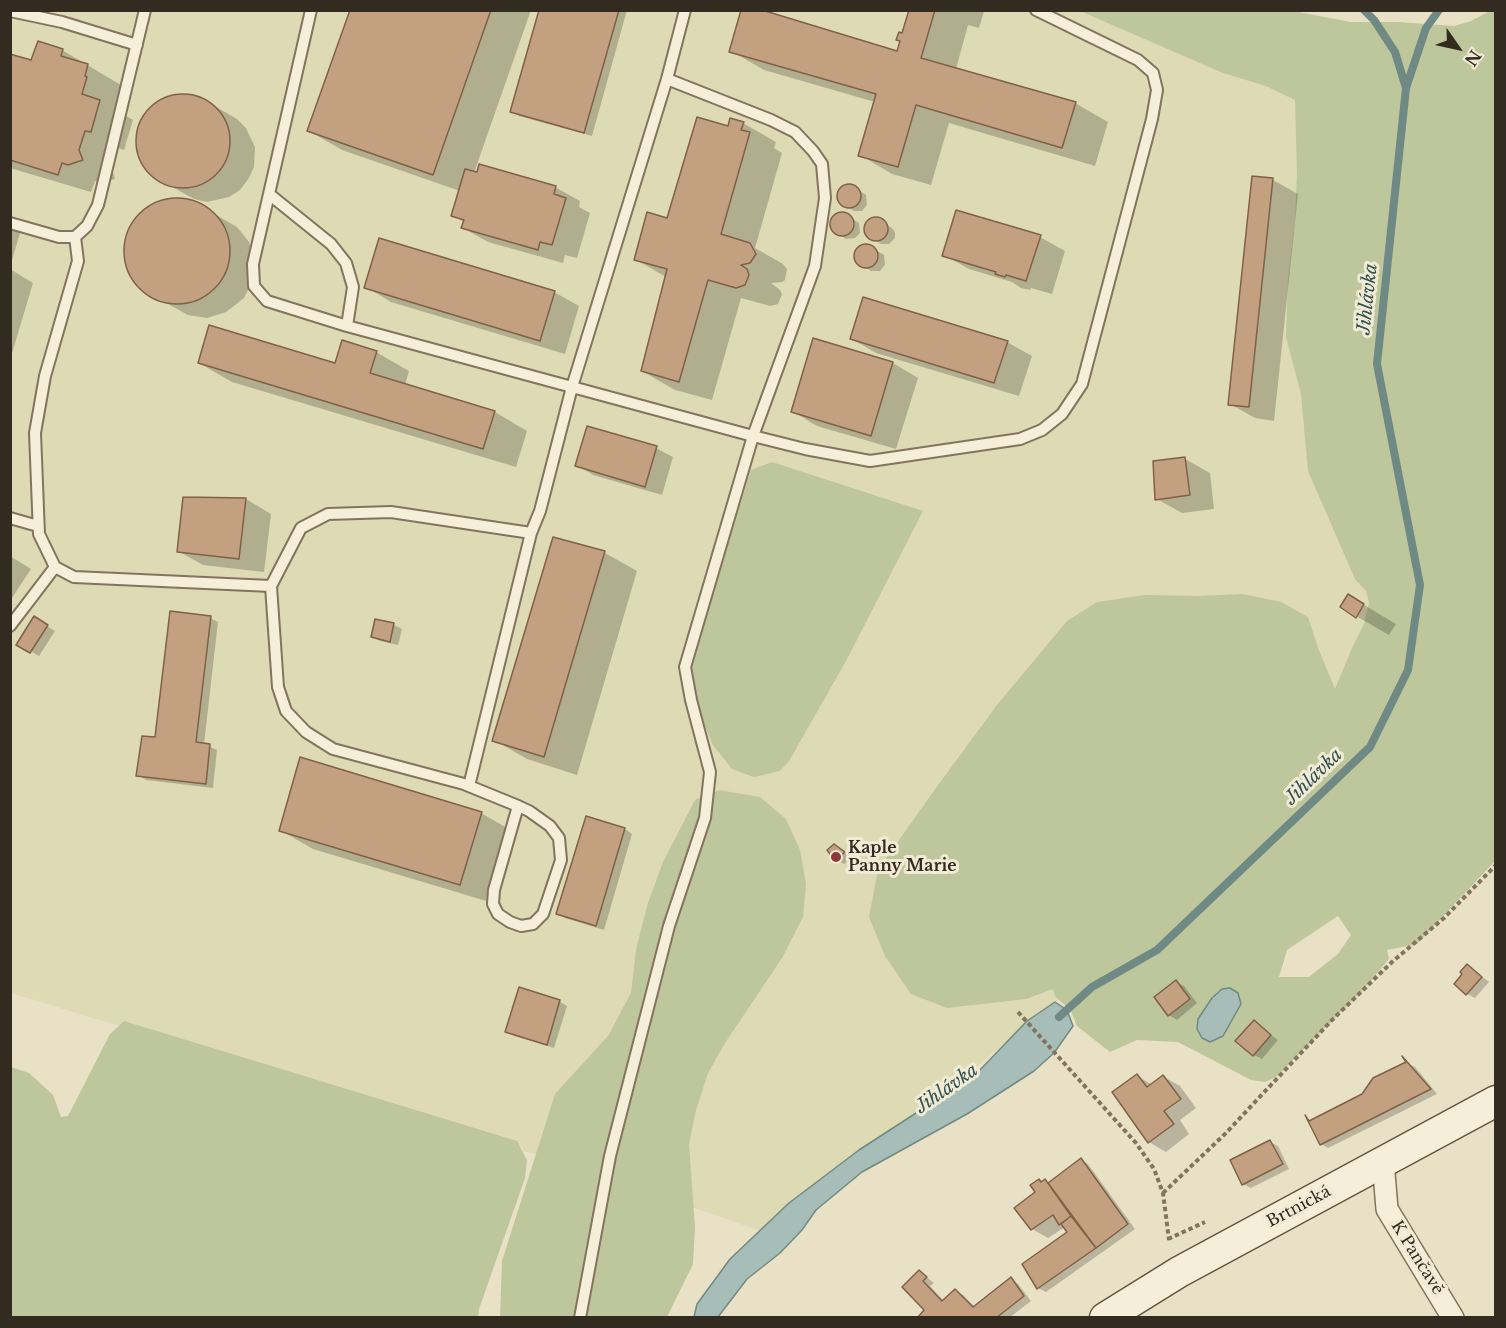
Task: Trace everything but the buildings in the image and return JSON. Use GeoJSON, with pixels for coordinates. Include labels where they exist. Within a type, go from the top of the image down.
{"type":"FeatureCollection","features":[{"type":"Feature","properties":{"kind":"main road","name":"Brtnická"},"geometry":{"type":"LineString","coordinates":[[1105,1317],[1179,1272],[1496,1101]]}},
{"type":"Feature","properties":{"kind":"street","name":"K Pančavě"},"geometry":{"type":"LineString","coordinates":[[1383,1161],[1387,1209],[1453,1317]]}},
{"type":"Feature","properties":{"kind":"lane"},"geometry":{"type":"LineString","coordinates":[[10,223],[59,237],[75,237],[87,226],[98,206],[145,10]]}},
{"type":"Feature","properties":{"kind":"lane"},"geometry":{"type":"LineString","coordinates":[[310,10],[253,264],[254,286],[267,301],[347,326],[753,436],[805,449],[870,461],[1020,439],[1041,430],[1062,414],[1082,384],[1152,119],[1157,90],[1153,73],[1138,60],[1036,10]]}},
{"type":"Feature","properties":{"kind":"lane"},"geometry":{"type":"LineString","coordinates":[[469,786],[531,532],[540,511],[572,387],[667,79],[685,10]]}},
{"type":"Feature","properties":{"kind":"lane"},"geometry":{"type":"LineString","coordinates":[[10,11],[62,22],[137,45]]}},
{"type":"Feature","properties":{"kind":"lane"},"geometry":{"type":"LineString","coordinates":[[580,1317],[609,1156],[669,926],[705,818],[710,772],[691,700],[685,667],[753,436],[815,266],[825,198],[822,164],[795,132],[771,120],[667,79]]}},
{"type":"Feature","properties":{"kind":"lane"},"geometry":{"type":"LineString","coordinates":[[269,194],[331,244],[346,263],[353,287],[347,326]]}},
{"type":"Feature","properties":{"kind":"lane"},"geometry":{"type":"LineString","coordinates":[[75,237],[78,261],[45,376],[35,433],[39,534],[55,567],[74,577],[271,586]]}},
{"type":"Feature","properties":{"kind":"lane"},"geometry":{"type":"LineString","coordinates":[[518,806],[494,890],[493,904],[498,914],[521,926],[533,924],[543,914],[561,860],[559,838],[550,826],[529,810],[469,786],[333,748],[306,732],[286,711],[278,687],[271,586],[301,528],[328,514],[391,512],[531,532]]}},
{"type":"Feature","properties":{"kind":"lane"},"geometry":{"type":"LineString","coordinates":[[10,518],[38,526]]}},
{"type":"Feature","properties":{"kind":"lane"},"geometry":{"type":"LineString","coordinates":[[10,626],[55,567]]}},
{"type":"Feature","properties":{"kind":"path"},"geometry":{"type":"LineString","coordinates":[[1162,1193],[1225,1134],[1331,1021],[1392,962],[1444,918],[1496,865]]}},
{"type":"Feature","properties":{"kind":"path"},"geometry":{"type":"LineString","coordinates":[[1018,1012],[1136,1143],[1154,1169],[1162,1193],[1168,1239],[1179,1272]]}},
{"type":"Feature","properties":{"kind":"shaded area"},"geometry":{"type":"Polygon","coordinates":[[[10,11],[1082,11],[1390,92],[1377,662],[1219,875],[1027,1025],[772,1235],[592,1172],[524,1151],[522,1147],[124,1021],[119,1026],[11,993],[10,11]]]}},
{"type":"Feature","properties":{"kind":"green space"},"geometry":{"type":"Polygon","coordinates":[[[1288,10],[1351,22],[1398,22],[1454,26],[1495,11],[1495,861],[1417,944],[1387,950],[1389,959],[1363,990],[1276,1077],[1265,1082],[1251,1080],[1178,1042],[1137,1040],[1110,1052],[1077,1026],[1071,1011],[1055,996],[1053,989],[1026,999],[947,1008],[911,994],[885,956],[869,917],[878,870],[933,792],[997,705],[1067,621],[1097,602],[1145,595],[1243,594],[1281,602],[1308,617],[1335,689],[1364,624],[1369,603],[1366,591],[1355,579],[1308,471],[1301,394],[1286,337],[1288,278],[1295,220],[1297,173],[1295,100],[1266,86],[1223,73],[1080,11],[1288,10]],[[1338,916],[1287,950],[1279,977],[1309,977],[1338,954],[1351,935],[1338,916]]]}},
{"type":"Feature","properties":{"kind":"green space"},"geometry":{"type":"Polygon","coordinates":[[[772,462],[923,511],[846,661],[789,761],[780,771],[754,777],[732,769],[713,745],[696,704],[690,665],[751,470],[772,462]]]}},
{"type":"Feature","properties":{"kind":"green space"},"geometry":{"type":"Polygon","coordinates":[[[719,790],[760,797],[786,819],[800,850],[806,884],[803,917],[782,958],[725,1043],[708,1073],[696,1110],[689,1144],[695,1228],[693,1264],[667,1317],[500,1318],[502,1261],[555,1094],[608,1036],[631,993],[636,949],[648,903],[663,862],[695,800],[719,790]]]}},
{"type":"Feature","properties":{"kind":"green space"},"geometry":{"type":"Polygon","coordinates":[[[124,1021],[517,1141],[527,1160],[525,1178],[478,1317],[11,1317],[11,1067],[29,1073],[53,1095],[61,1117],[68,1116],[110,1034],[124,1021]]]}},
{"type":"Feature","properties":{"kind":"water"},"geometry":{"type":"Polygon","coordinates":[[[1230,988],[1238,993],[1241,1004],[1223,1036],[1210,1042],[1202,1038],[1197,1029],[1198,1019],[1212,998],[1222,989],[1230,988]]]}},
{"type":"Feature","properties":{"kind":"water"},"geometry":{"type":"Polygon","coordinates":[[[1055,1002],[1067,1010],[1073,1026],[1054,1053],[1034,1071],[967,1114],[862,1172],[816,1210],[802,1230],[780,1253],[747,1279],[718,1317],[694,1317],[697,1304],[730,1259],[789,1203],[859,1150],[930,1104],[957,1090],[978,1072],[1027,1021],[1055,1002]]]}},
{"type":"Feature","properties":{"kind":"waterway"},"geometry":{"type":"LineString","coordinates":[[1364,10],[1374,20],[1395,52],[1406,88]]}},
{"type":"Feature","properties":{"kind":"waterway","name":"Jihlávka"},"geometry":{"type":"LineString","coordinates":[[1059,1017],[1092,987],[1157,950],[1370,747],[1408,670],[1420,585],[1377,364],[1406,88],[1426,28],[1439,10]]}},
{"type":"Feature","properties":{"kind":"place","name":"Kaple Panny Marie"},"geometry":{"type":"Point","coordinates":[836,857]}}]}
